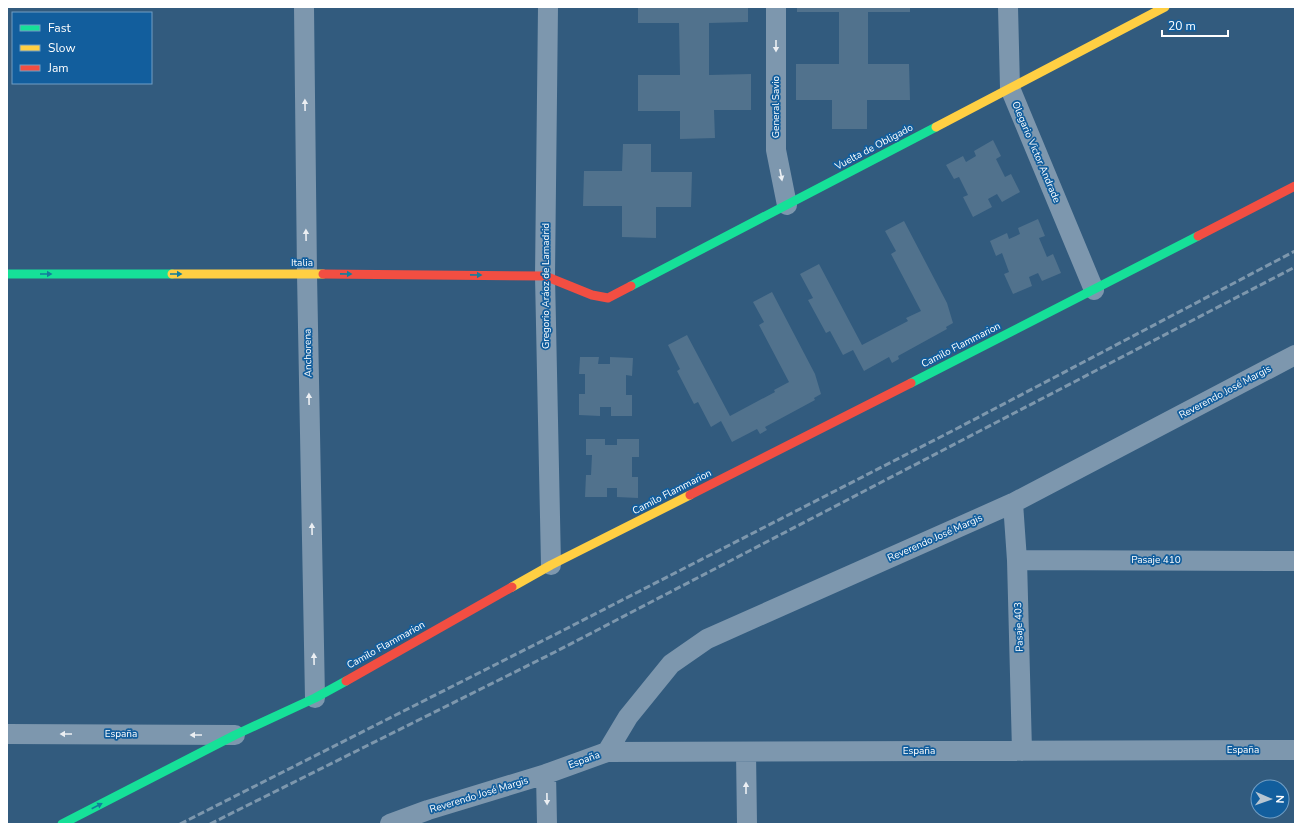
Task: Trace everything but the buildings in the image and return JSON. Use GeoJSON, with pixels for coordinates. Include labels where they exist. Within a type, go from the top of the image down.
{"type":"FeatureCollection","features":[{"type":"Feature","properties":{"kind":"street","name":"Anchorena"},"geometry":{"type":"LineString","coordinates":[[304,7],[307,274],[315,698]]}},
{"type":"Feature","properties":{"kind":"street","name":"Gregorio Aráoz de Lamadrid"},"geometry":{"type":"LineString","coordinates":[[548,7],[545,276],[551,565]]}},
{"type":"Feature","properties":{"kind":"street","name":"General Savio"},"geometry":{"type":"LineString","coordinates":[[776,7],[776,150],[787,205]]}},
{"type":"Feature","properties":{"kind":"street","name":"Olegario Victor Andrade"},"geometry":{"type":"LineString","coordinates":[[1008,7],[1010,88],[1094,290]]}},
{"type":"Feature","properties":{"kind":"street","name":"Vuelta de Obligado"},"geometry":{"type":"LineString","coordinates":[[592,295],[608,298],[1165,7]]}},
{"type":"Feature","properties":{"kind":"street","name":"Camilo Flammarion"},"geometry":{"type":"LineString","coordinates":[[62,824],[235,735],[315,698],[551,565],[1094,290],[1295,186]]}},
{"type":"Feature","properties":{"kind":"street","name":"Italia"},"geometry":{"type":"LineString","coordinates":[[7,274],[545,276],[592,295]]}},
{"type":"Feature","properties":{"kind":"street","name":"Reverendo José Margis"},"geometry":{"type":"LineString","coordinates":[[607,752],[628,716],[671,664],[707,639],[1013,503],[1295,355]]}},
{"type":"Feature","properties":{"kind":"street","name":"Pasaje 403"},"geometry":{"type":"LineString","coordinates":[[1013,503],[1017,560],[1022,751]]}},
{"type":"Feature","properties":{"kind":"street","name":"Pasaje 410"},"geometry":{"type":"LineString","coordinates":[[1017,560],[1295,561]]}},
{"type":"Feature","properties":{"kind":"street","name":"España"},"geometry":{"type":"LineString","coordinates":[[7,734],[235,735]]}},
{"type":"Feature","properties":{"kind":"street","name":"España"},"geometry":{"type":"LineString","coordinates":[[546,774],[607,752],[1295,750]]}},
{"type":"Feature","properties":{"kind":"street"},"geometry":{"type":"LineString","coordinates":[[746,752],[746,824]]}},
{"type":"Feature","properties":{"kind":"street","name":"Reverendo José Margis"},"geometry":{"type":"LineString","coordinates":[[390,824],[428,810],[546,774]]}},
{"type":"Feature","properties":{"kind":"street"},"geometry":{"type":"LineString","coordinates":[[546,774],[547,824]]}},
{"type":"Feature","properties":{"kind":"railway"},"geometry":{"type":"LineString","coordinates":[[180,824],[554,635],[956,429],[1295,251]]}},
{"type":"Feature","properties":{"kind":"railway"},"geometry":{"type":"LineString","coordinates":[[210,824],[555,652],[1295,267]]}},
{"type":"Feature","properties":{"kind":"traffic: fast"},"geometry":{"type":"LineString","coordinates":[[631,286],[936,127]]}},
{"type":"Feature","properties":{"kind":"traffic: fast"},"geometry":{"type":"LineString","coordinates":[[911,383],[1198,236]]}},
{"type":"Feature","properties":{"kind":"traffic: fast"},"geometry":{"type":"LineString","coordinates":[[7,274],[172,274]]}},
{"type":"Feature","properties":{"kind":"traffic: fast"},"geometry":{"type":"LineString","coordinates":[[62,824],[235,735],[315,698],[346,681]]}},
{"type":"Feature","properties":{"kind":"traffic: slow"},"geometry":{"type":"LineString","coordinates":[[936,127],[1165,7]]}},
{"type":"Feature","properties":{"kind":"traffic: slow"},"geometry":{"type":"LineString","coordinates":[[172,274],[323,274]]}},
{"type":"Feature","properties":{"kind":"traffic: slow"},"geometry":{"type":"LineString","coordinates":[[512,587],[551,565],[690,495]]}},
{"type":"Feature","properties":{"kind":"traffic: jam"},"geometry":{"type":"LineString","coordinates":[[1198,236],[1295,186]]}},
{"type":"Feature","properties":{"kind":"traffic: jam"},"geometry":{"type":"LineString","coordinates":[[323,274],[545,276],[592,295],[608,298],[631,286]]}},
{"type":"Feature","properties":{"kind":"traffic: jam"},"geometry":{"type":"LineString","coordinates":[[690,495],[911,383]]}},
{"type":"Feature","properties":{"kind":"traffic: jam"},"geometry":{"type":"LineString","coordinates":[[346,681],[512,587]]}}]}
